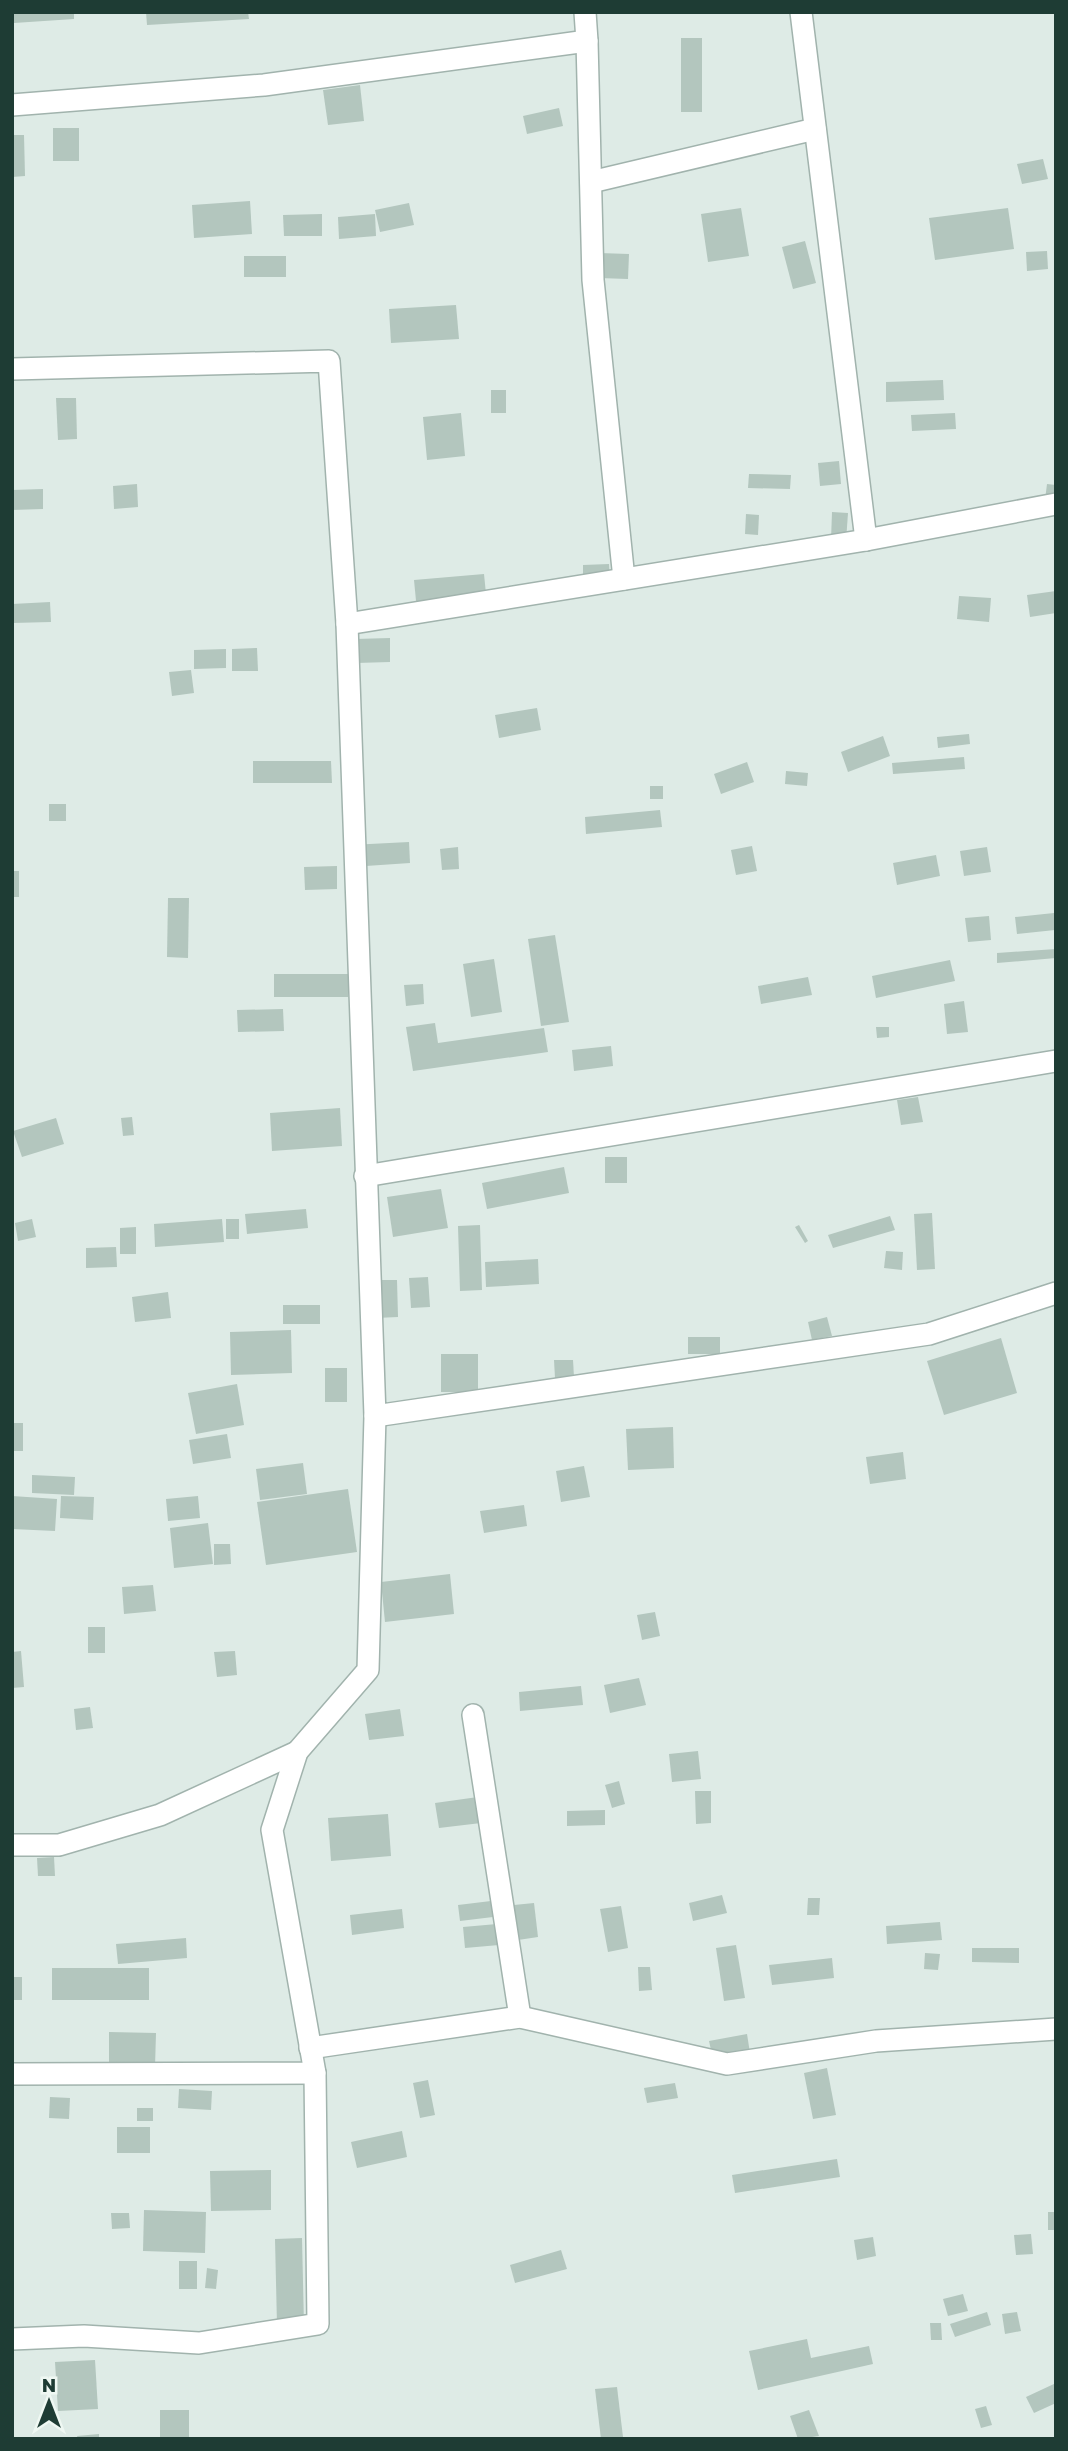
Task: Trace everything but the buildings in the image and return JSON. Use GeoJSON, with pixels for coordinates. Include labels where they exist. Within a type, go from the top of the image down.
{"type":"FeatureCollection","features":[{"type":"Feature","properties":{"kind":"street"},"geometry":{"type":"LineString","coordinates":[[584,12],[593,280],[624,579]]}},
{"type":"Feature","properties":{"kind":"street"},"geometry":{"type":"LineString","coordinates":[[801,12],[866,540]]}},
{"type":"Feature","properties":{"kind":"street"},"geometry":{"type":"LineString","coordinates":[[12,105],[264,85],[587,41]]}},
{"type":"Feature","properties":{"kind":"street"},"geometry":{"type":"LineString","coordinates":[[591,182],[816,129]]}},
{"type":"Feature","properties":{"kind":"street"},"geometry":{"type":"LineString","coordinates":[[12,369],[329,361],[347,624],[375,1416],[368,1670],[297,1752],[272,1830],[315,2073],[318,2324],[199,2343],[84,2336],[12,2339]]}},
{"type":"Feature","properties":{"kind":"street"},"geometry":{"type":"LineString","coordinates":[[347,624],[866,540],[1056,504]]}},
{"type":"Feature","properties":{"kind":"street"},"geometry":{"type":"LineString","coordinates":[[365,1176],[1056,1061]]}},
{"type":"Feature","properties":{"kind":"street"},"geometry":{"type":"LineString","coordinates":[[375,1416],[929,1334],[1056,1293]]}},
{"type":"Feature","properties":{"kind":"street"},"geometry":{"type":"LineString","coordinates":[[473,1715],[520,2017]]}},
{"type":"Feature","properties":{"kind":"street"},"geometry":{"type":"LineString","coordinates":[[12,1845],[59,1845],[160,1815],[297,1752]]}},
{"type":"Feature","properties":{"kind":"street"},"geometry":{"type":"LineString","coordinates":[[310,2048],[520,2017],[727,2064],[876,2041],[1056,2029]]}},
{"type":"Feature","properties":{"kind":"street"},"geometry":{"type":"LineString","coordinates":[[12,2074],[315,2073]]}}]}
